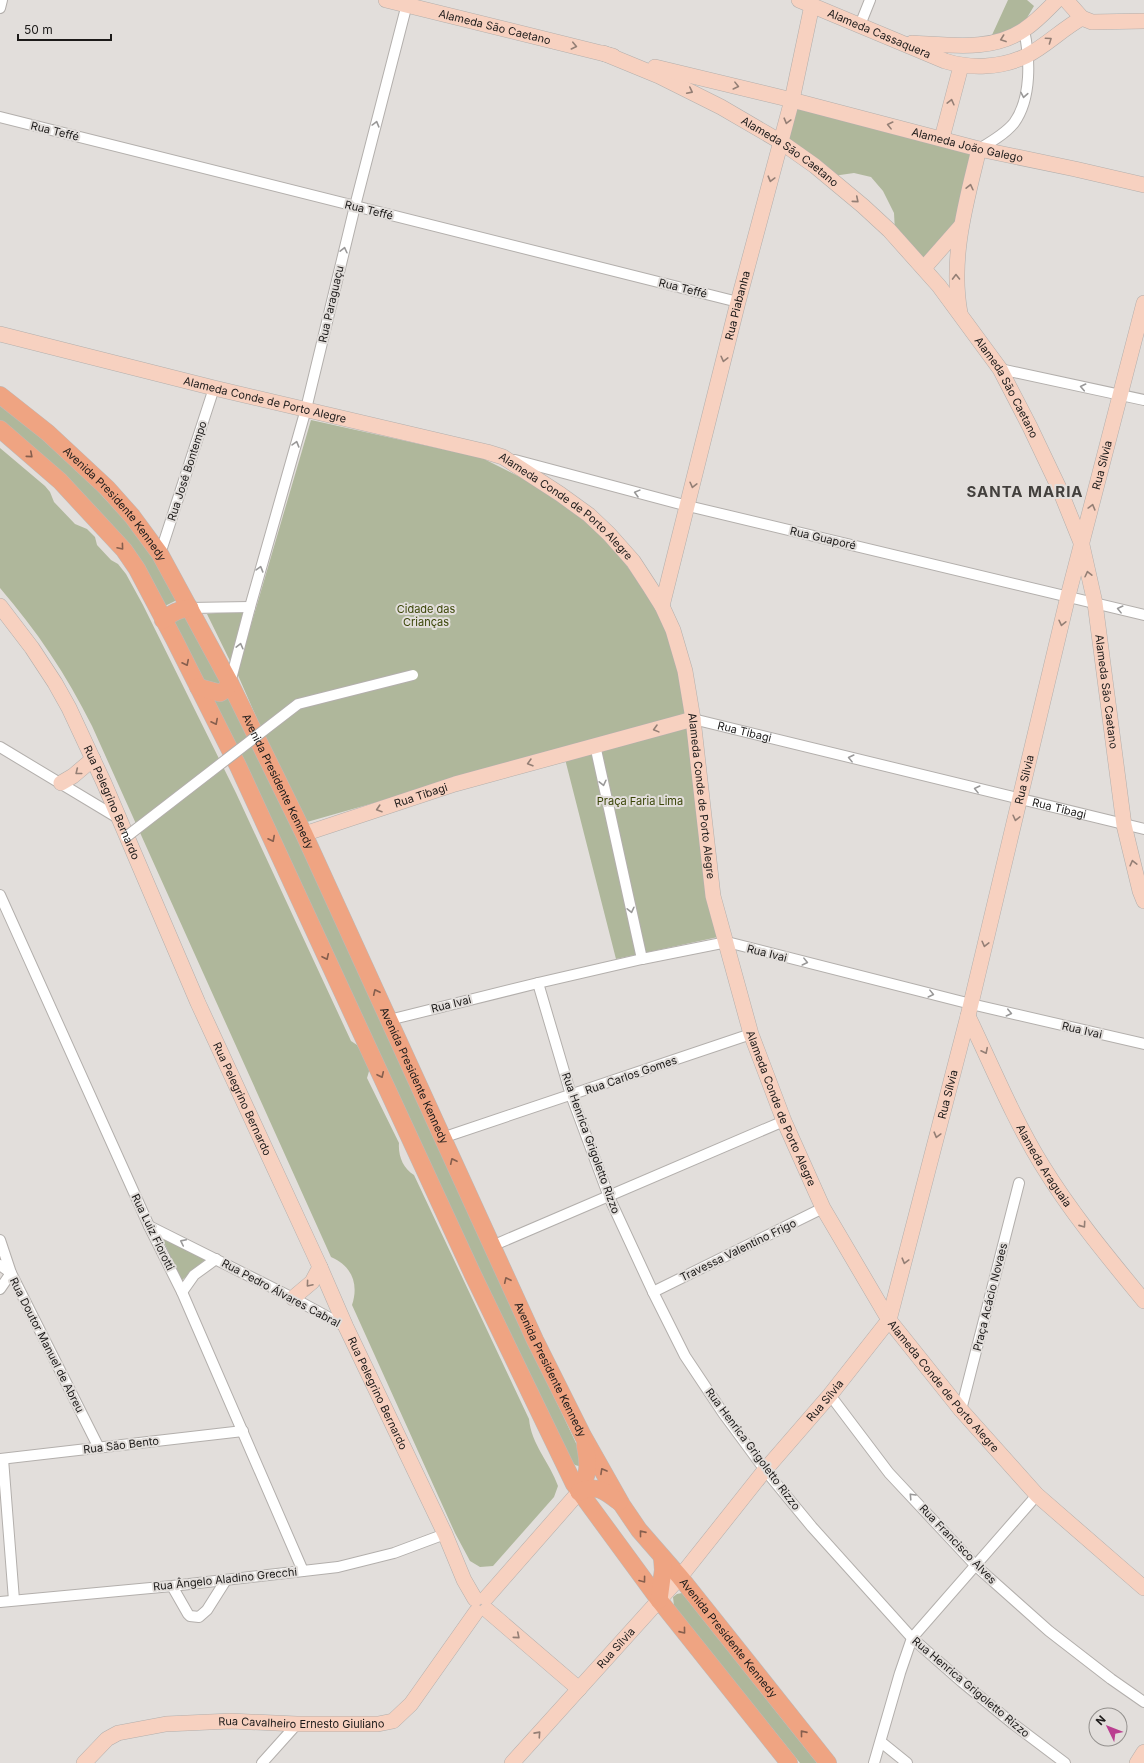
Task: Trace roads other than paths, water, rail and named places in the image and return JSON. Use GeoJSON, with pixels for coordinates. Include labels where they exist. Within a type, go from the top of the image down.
{"type":"FeatureCollection","features":[{"type":"Feature","properties":{"kind":"main road","name":"Avenida Presidente Kennedy"},"geometry":{"type":"LineString","coordinates":[[0,395],[48,433],[107,488],[132,516],[160,554],[230,683],[304,834],[535,1340],[583,1436],[622,1505],[639,1530],[680,1577],[828,1763]]}},
{"type":"Feature","properties":{"kind":"main road","name":"Avenida Presidente Kennedy"},"geometry":{"type":"LineString","coordinates":[[0,430],[60,481],[124,550],[136,569],[164,620],[238,766],[473,1275],[579,1492],[659,1600],[789,1763]]}},
{"type":"Feature","properties":{"kind":"main road"},"geometry":{"type":"LineString","coordinates":[[164,620],[175,612],[190,608]]}},
{"type":"Feature","properties":{"kind":"main road"},"geometry":{"type":"LineString","coordinates":[[198,687],[220,693],[225,690],[230,683]]}},
{"type":"Feature","properties":{"kind":"main road"},"geometry":{"type":"LineString","coordinates":[[579,1492],[585,1481],[588,1470],[583,1436]]}},
{"type":"Feature","properties":{"kind":"main road"},"geometry":{"type":"LineString","coordinates":[[579,1492],[588,1488],[598,1489],[606,1492],[622,1505]]}},
{"type":"Feature","properties":{"kind":"main road"},"geometry":{"type":"LineString","coordinates":[[659,1600],[663,1570],[662,1557]]}},
{"type":"Feature","properties":{"kind":"street"},"geometry":{"type":"LineString","coordinates":[[0,8],[2,0]]}},
{"type":"Feature","properties":{"kind":"street","name":"Alameda São Caetano"},"geometry":{"type":"LineString","coordinates":[[386,0],[408,3],[792,100]]}},
{"type":"Feature","properties":{"kind":"street"},"geometry":{"type":"LineString","coordinates":[[860,25],[870,0]]}},
{"type":"Feature","properties":{"kind":"street"},"geometry":{"type":"LineString","coordinates":[[901,43],[965,46],[985,44],[1005,39],[1024,30],[1057,0]]}},
{"type":"Feature","properties":{"kind":"street"},"geometry":{"type":"LineString","coordinates":[[1066,0],[1082,18],[1092,22],[1144,20]]}},
{"type":"Feature","properties":{"kind":"street","name":"Rua Paraguaçu"},"geometry":{"type":"LineString","coordinates":[[230,683],[306,409],[355,206],[408,3]]}},
{"type":"Feature","properties":{"kind":"street","name":"Alameda Cassaquera"},"geometry":{"type":"LineString","coordinates":[[805,3],[960,66]]}},
{"type":"Feature","properties":{"kind":"street","name":"Rua Piabanha"},"geometry":{"type":"LineString","coordinates":[[662,606],[738,302],[792,100],[805,3]]}},
{"type":"Feature","properties":{"kind":"street"},"geometry":{"type":"LineString","coordinates":[[942,138],[960,66],[995,65],[1026,56],[1082,18]]}},
{"type":"Feature","properties":{"kind":"street"},"geometry":{"type":"LineString","coordinates":[[961,316],[956,293],[956,272],[962,225],[979,149],[1003,134],[1013,123],[1021,110],[1025,94],[1028,69],[1024,30]]}},
{"type":"Feature","properties":{"kind":"street","name":"Alameda São Caetano"},"geometry":{"type":"LineString","coordinates":[[603,53],[690,90],[781,142],[815,166],[889,230],[924,268],[1000,368],[1059,488],[1082,545],[1095,603],[1124,825],[1140,891],[1144,901]]}},
{"type":"Feature","properties":{"kind":"street","name":"Alameda João Galego"},"geometry":{"type":"LineString","coordinates":[[792,100],[942,138],[979,149],[1144,185]]}},
{"type":"Feature","properties":{"kind":"street","name":"Rua Teffé"},"geometry":{"type":"LineString","coordinates":[[0,117],[738,302]]}},
{"type":"Feature","properties":{"kind":"street"},"geometry":{"type":"LineString","coordinates":[[924,268],[962,225]]}},
{"type":"Feature","properties":{"kind":"street","name":"Rua Sílvia"},"geometry":{"type":"LineString","coordinates":[[512,1763],[680,1577],[890,1320],[969,1010],[1068,596],[1144,303]]}},
{"type":"Feature","properties":{"kind":"street","name":"Alameda Conde de Porto Alegre"},"geometry":{"type":"LineString","coordinates":[[0,334],[214,388],[503,457],[560,494],[590,516],[609,534],[632,561],[662,606],[678,645],[685,671],[693,719],[713,896],[727,942],[751,1034],[784,1121],[823,1208],[890,1320],[961,1410],[1037,1495],[1144,1588]]}},
{"type":"Feature","properties":{"kind":"street"},"geometry":{"type":"LineString","coordinates":[[1000,368],[1144,400]]}},
{"type":"Feature","properties":{"kind":"street","name":"Rua José Bontempo"},"geometry":{"type":"LineString","coordinates":[[160,554],[214,388]]}},
{"type":"Feature","properties":{"kind":"street","name":"Rua Guaporé"},"geometry":{"type":"LineString","coordinates":[[503,457],[688,506],[1144,615]]}},
{"type":"Feature","properties":{"kind":"street","name":"Rua Pelegrino Bernardo"},"geometry":{"type":"LineString","coordinates":[[0,606],[11,618],[55,683],[93,759],[198,1003],[320,1267],[346,1327],[445,1534],[464,1580],[481,1605],[579,1689]]}},
{"type":"Feature","properties":{"kind":"street"},"geometry":{"type":"LineString","coordinates":[[190,608],[250,607]]}},
{"type":"Feature","properties":{"kind":"street"},"geometry":{"type":"LineString","coordinates":[[126,837],[298,704],[413,675]]}},
{"type":"Feature","properties":{"kind":"street","name":"Rua Tibagi"},"geometry":{"type":"LineString","coordinates":[[304,834],[455,784],[693,719],[1144,829]]}},
{"type":"Feature","properties":{"kind":"street"},"geometry":{"type":"LineString","coordinates":[[595,745],[642,959]]}},
{"type":"Feature","properties":{"kind":"street"},"geometry":{"type":"LineString","coordinates":[[1,748],[118,818]]}},
{"type":"Feature","properties":{"kind":"street"},"geometry":{"type":"LineString","coordinates":[[61,783],[73,776],[93,759]]}},
{"type":"Feature","properties":{"kind":"street","name":"Rua Luiz Fiorotti"},"geometry":{"type":"LineString","coordinates":[[0,895],[149,1226],[182,1292],[303,1571]]}},
{"type":"Feature","properties":{"kind":"street","name":"Rua Ivai"},"geometry":{"type":"LineString","coordinates":[[389,1020],[642,959],[727,942],[969,1010],[1144,1044]]}},
{"type":"Feature","properties":{"kind":"street","name":"Rua Henrica Grigoletto Rizzo"},"geometry":{"type":"LineString","coordinates":[[538,983],[571,1095],[609,1197],[653,1292],[686,1356],[722,1413],[766,1470],[844,1564],[912,1638],[1001,1714],[1065,1763]]}},
{"type":"Feature","properties":{"kind":"street","name":"Alameda Araguaia"},"geometry":{"type":"LineString","coordinates":[[969,1010],[1025,1135],[1042,1165],[1085,1228],[1144,1301]]}},
{"type":"Feature","properties":{"kind":"street","name":"Rua Carlos Gomes"},"geometry":{"type":"LineString","coordinates":[[442,1138],[751,1034]]}},
{"type":"Feature","properties":{"kind":"street"},"geometry":{"type":"LineString","coordinates":[[492,1246],[784,1121]]}},
{"type":"Feature","properties":{"kind":"street","name":"Praça Acácio Novaes"},"geometry":{"type":"LineString","coordinates":[[961,1410],[1019,1183]]}},
{"type":"Feature","properties":{"kind":"street","name":"Travessa Valentino Frigo"},"geometry":{"type":"LineString","coordinates":[[653,1292],[823,1208]]}},
{"type":"Feature","properties":{"kind":"street","name":"Rua Pedro Álvares Cabral"},"geometry":{"type":"LineString","coordinates":[[149,1226],[293,1298],[346,1327]]}},
{"type":"Feature","properties":{"kind":"street","name":"Rua Doutor Manuel de Abreu"},"geometry":{"type":"LineString","coordinates":[[0,1240],[11,1273],[99,1448]]}},
{"type":"Feature","properties":{"kind":"street","name":"Rua Pedro Álvares Cabral"},"geometry":{"type":"LineString","coordinates":[[182,1292],[194,1275],[206,1264],[216,1259]]}},
{"type":"Feature","properties":{"kind":"street"},"geometry":{"type":"LineString","coordinates":[[0,1265],[11,1273],[0,1289]]}},
{"type":"Feature","properties":{"kind":"street"},"geometry":{"type":"LineString","coordinates":[[293,1298],[312,1282],[320,1267]]}},
{"type":"Feature","properties":{"kind":"street","name":"Rua Francisco Alves"},"geometry":{"type":"LineString","coordinates":[[830,1395],[890,1473],[976,1566],[1049,1631],[1111,1679],[1144,1702]]}},
{"type":"Feature","properties":{"kind":"street","name":"Rua São Bento"},"geometry":{"type":"LineString","coordinates":[[1,1459],[243,1431]]}},
{"type":"Feature","properties":{"kind":"street"},"geometry":{"type":"LineString","coordinates":[[1,1459],[14,1600]]}},
{"type":"Feature","properties":{"kind":"street","name":"Rua Cavalheiro Ernesto Giuliano"},"geometry":{"type":"LineString","coordinates":[[84,1763],[107,1739],[118,1734],[140,1728],[166,1724],[200,1721],[231,1721],[297,1724],[378,1724],[393,1721],[411,1704],[481,1605],[579,1492]]}},
{"type":"Feature","properties":{"kind":"street"},"geometry":{"type":"LineString","coordinates":[[874,1763],[900,1673],[912,1638],[1037,1495]]}},
{"type":"Feature","properties":{"kind":"street","name":"Rua Ângelo Aladino Grecchi"},"geometry":{"type":"LineString","coordinates":[[0,1602],[172,1586],[338,1567],[401,1551],[445,1534]]}},
{"type":"Feature","properties":{"kind":"street"},"geometry":{"type":"LineString","coordinates":[[172,1586],[188,1614],[190,1616],[199,1617],[207,1610],[226,1580]]}},
{"type":"Feature","properties":{"kind":"street"},"geometry":{"type":"LineString","coordinates":[[262,1763],[297,1724]]}},
{"type":"Feature","properties":{"kind":"street"},"geometry":{"type":"LineString","coordinates":[[881,1742],[907,1763]]}},
{"type":"Feature","properties":{"kind":"street"},"geometry":{"type":"LineString","coordinates":[[1137,1763],[1144,1752]]}},
{"type":"Feature","properties":{"kind":"district","name":"SANTA MARIA"},"geometry":{"type":"Point","coordinates":[1025,492]}},
{"type":"Feature","properties":{"kind":"park label","name":"Cidade das Crianças"},"geometry":{"type":"Point","coordinates":[426,615]}},
{"type":"Feature","properties":{"kind":"park label","name":"Praça Faria Lima"},"geometry":{"type":"Point","coordinates":[640,801]}}]}
